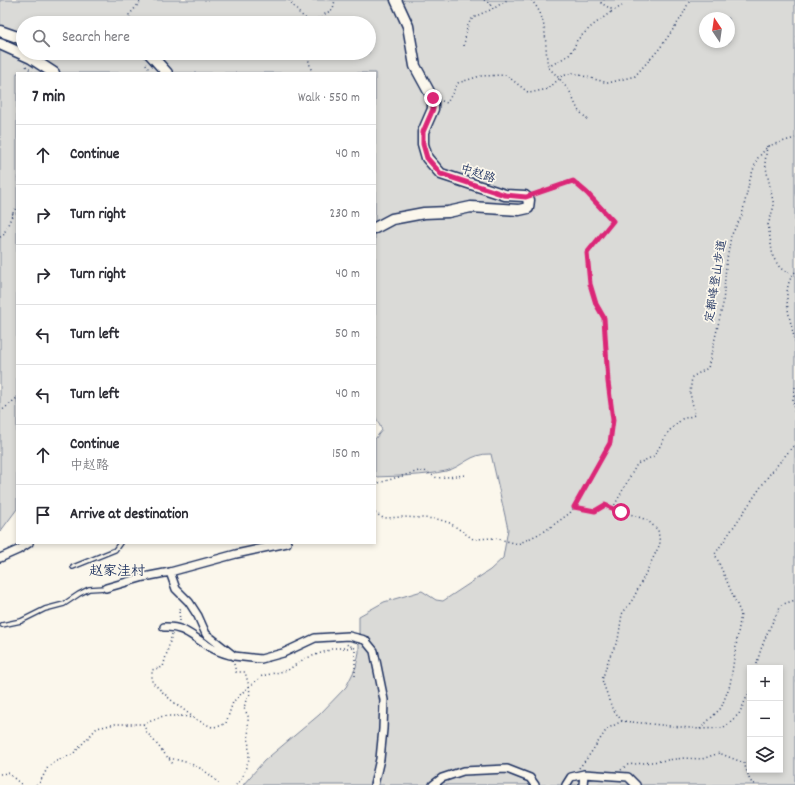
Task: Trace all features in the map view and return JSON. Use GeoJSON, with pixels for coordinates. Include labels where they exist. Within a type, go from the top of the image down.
{"type":"FeatureCollection","features":[{"type":"Feature","properties":{"kind":"street"},"geometry":{"type":"LineString","coordinates":[[396,0],[408,26],[415,66],[433,98]]}},
{"type":"Feature","properties":{"kind":"street"},"geometry":{"type":"LineString","coordinates":[[0,31],[16,37]]}},
{"type":"Feature","properties":{"kind":"street"},"geometry":{"type":"LineString","coordinates":[[0,44],[16,51]]}},
{"type":"Feature","properties":{"kind":"street"},"geometry":{"type":"LineString","coordinates":[[34,60],[52,72]]}},
{"type":"Feature","properties":{"kind":"street"},"geometry":{"type":"LineString","coordinates":[[155,60],[166,72]]}},
{"type":"Feature","properties":{"kind":"street","name":"中赵路"},"geometry":{"type":"LineString","coordinates":[[433,98],[433,109],[423,132],[423,144],[427,158],[441,174],[505,195],[526,197]]}},
{"type":"Feature","properties":{"kind":"street"},"geometry":{"type":"LineString","coordinates":[[376,227],[392,219],[424,213],[448,212],[471,207],[519,210],[528,208],[529,200],[526,197]]}},
{"type":"Feature","properties":{"kind":"street"},"geometry":{"type":"LineString","coordinates":[[0,558],[27,544]]}},
{"type":"Feature","properties":{"kind":"street"},"geometry":{"type":"LineString","coordinates":[[106,588],[236,554],[282,544]]}},
{"type":"Feature","properties":{"kind":"street"},"geometry":{"type":"LineString","coordinates":[[170,572],[176,589],[187,599],[198,616],[206,634],[234,656]]}},
{"type":"Feature","properties":{"kind":"street"},"geometry":{"type":"LineString","coordinates":[[164,627],[185,630],[207,646],[220,652],[234,656],[261,659],[283,654],[314,638],[349,636],[365,640],[374,651],[384,700],[383,729],[374,785]]}},
{"type":"Feature","properties":{"kind":"street"},"geometry":{"type":"LineString","coordinates":[[433,785],[442,778],[463,771],[507,769],[530,778],[534,785]]}},
{"type":"Feature","properties":{"kind":"street"},"geometry":{"type":"LineString","coordinates":[[583,785],[584,774]]}},
{"type":"Feature","properties":{"kind":"street"},"geometry":{"type":"LineString","coordinates":[[566,785],[571,777],[584,774],[628,777],[636,785]]}},
{"type":"Feature","properties":{"kind":"lane"},"geometry":{"type":"LineString","coordinates":[[73,567],[115,550],[119,544]]}},
{"type":"Feature","properties":{"kind":"lane"},"geometry":{"type":"LineString","coordinates":[[2,625],[20,621],[45,609],[64,604],[89,589],[106,588]]}},
{"type":"Feature","properties":{"kind":"path"},"geometry":{"type":"LineString","coordinates":[[129,16],[142,0]]}},
{"type":"Feature","properties":{"kind":"path"},"geometry":{"type":"LineString","coordinates":[[289,0],[303,16]]}},
{"type":"Feature","properties":{"kind":"path"},"geometry":{"type":"LineString","coordinates":[[322,16],[333,9],[335,0]]}},
{"type":"Feature","properties":{"kind":"path"},"geometry":{"type":"LineString","coordinates":[[484,0],[490,4],[493,9]]}},
{"type":"Feature","properties":{"kind":"path"},"geometry":{"type":"LineString","coordinates":[[464,46],[467,26],[473,16],[493,9],[507,0]]}},
{"type":"Feature","properties":{"kind":"path"},"geometry":{"type":"LineString","coordinates":[[531,0],[536,5],[544,21],[548,67],[570,92],[578,110],[589,121]]}},
{"type":"Feature","properties":{"kind":"path"},"geometry":{"type":"LineString","coordinates":[[604,0],[600,3],[610,8],[611,12]]}},
{"type":"Feature","properties":{"kind":"path"},"geometry":{"type":"LineString","coordinates":[[433,98],[447,103],[458,83],[480,76],[506,75],[529,93],[548,90],[559,78],[573,73],[608,83],[635,76],[660,48],[681,18],[690,0]]}},
{"type":"Feature","properties":{"kind":"path"},"geometry":{"type":"LineString","coordinates":[[548,67],[569,55],[577,40],[592,26],[622,6]]}},
{"type":"Feature","properties":{"kind":"path"},"geometry":{"type":"LineString","coordinates":[[309,60],[312,72]]}},
{"type":"Feature","properties":{"kind":"path"},"geometry":{"type":"LineString","coordinates":[[792,276],[780,268],[773,257],[768,225],[774,206],[765,163],[768,146],[795,138]]}},
{"type":"Feature","properties":{"kind":"path","name":"定都峰登山步道"},"geometry":{"type":"LineString","coordinates":[[613,508],[637,464],[654,456],[669,431],[682,419],[695,415],[690,393],[692,377],[708,368],[723,304],[726,264],[731,236],[742,215],[750,179],[757,159],[768,146]]}},
{"type":"Feature","properties":{"kind":"path"},"geometry":{"type":"LineString","coordinates":[[376,514],[383,518],[404,517],[436,519],[450,523],[473,539],[495,538],[518,544],[545,531],[570,513],[610,443],[613,420],[608,382],[604,318],[596,304],[590,284],[587,253],[613,221],[587,193],[573,181],[526,197]]}},
{"type":"Feature","properties":{"kind":"path"},"geometry":{"type":"LineString","coordinates":[[0,237],[3,236],[12,214],[16,209]]}},
{"type":"Feature","properties":{"kind":"path"},"geometry":{"type":"LineString","coordinates":[[12,214],[16,212]]}},
{"type":"Feature","properties":{"kind":"path"},"geometry":{"type":"LineString","coordinates":[[795,272],[792,276],[786,296],[795,342]]}},
{"type":"Feature","properties":{"kind":"path"},"geometry":{"type":"LineString","coordinates":[[795,387],[793,399],[795,418]]}},
{"type":"Feature","properties":{"kind":"path"},"geometry":{"type":"LineString","coordinates":[[0,412],[16,399]]}},
{"type":"Feature","properties":{"kind":"path"},"geometry":{"type":"LineString","coordinates":[[700,729],[721,708],[730,685],[741,614],[715,554],[769,475],[795,444]]}},
{"type":"Feature","properties":{"kind":"path"},"geometry":{"type":"LineString","coordinates":[[376,484],[419,471],[425,471],[437,478],[466,475]]}},
{"type":"Feature","properties":{"kind":"path"},"geometry":{"type":"LineString","coordinates":[[574,507],[595,511],[605,505],[647,520],[658,530],[660,544],[633,599],[622,614],[618,640],[609,658],[602,680],[612,708],[622,721]]}},
{"type":"Feature","properties":{"kind":"path"},"geometry":{"type":"LineString","coordinates":[[187,599],[179,611],[177,628],[163,667],[152,670],[152,682],[170,700],[193,718],[212,727],[220,726],[226,723],[233,702],[249,686],[262,676],[288,670],[304,659],[335,648],[355,648]]}},
{"type":"Feature","properties":{"kind":"path"},"geometry":{"type":"LineString","coordinates":[[756,665],[767,633],[781,605],[795,600]]}},
{"type":"Feature","properties":{"kind":"path"},"geometry":{"type":"LineString","coordinates":[[332,637],[355,648]]}},
{"type":"Feature","properties":{"kind":"path"},"geometry":{"type":"LineString","coordinates":[[355,648],[355,676]]}},
{"type":"Feature","properties":{"kind":"path"},"geometry":{"type":"LineString","coordinates":[[234,656],[234,668],[236,672],[244,672],[250,694],[246,700],[244,708],[248,716],[249,759],[242,778],[236,785]]}},
{"type":"Feature","properties":{"kind":"path"},"geometry":{"type":"LineString","coordinates":[[571,777],[588,757],[607,729],[622,721],[700,729],[723,728],[739,714],[747,697]]}},
{"type":"Feature","properties":{"kind":"path"},"geometry":{"type":"LineString","coordinates":[[36,785],[40,782],[48,767],[54,762],[73,754],[97,728],[115,724],[144,724],[162,716],[183,716],[193,718]]}},
{"type":"Feature","properties":{"kind":"path"},"geometry":{"type":"LineString","coordinates":[[144,724],[146,731],[173,764]]}},
{"type":"Feature","properties":{"kind":"path"},"geometry":{"type":"LineString","coordinates":[[612,775],[627,765],[684,758],[702,759],[719,753],[744,763],[750,781],[756,785]]}},
{"type":"Feature","properties":{"kind":"path"},"geometry":{"type":"LineString","coordinates":[[169,758],[196,765],[204,770],[219,784]]}},
{"type":"Feature","properties":{"kind":"path"},"geometry":{"type":"LineString","coordinates":[[0,774],[8,773],[22,785]]}},
{"type":"Feature","properties":{"kind":"shaded area"},"geometry":{"type":"Polygon","coordinates":[[[0,0],[795,0],[795,785],[243,785],[264,761],[319,715],[346,687],[356,667],[359,652],[359,616],[384,602],[422,591],[436,600],[443,601],[490,570],[503,558],[508,529],[491,454],[484,454],[472,458],[457,467],[437,473],[376,477],[376,438],[382,430],[376,418],[376,72],[16,72],[16,510],[0,532],[0,0]]]}},
{"type":"Feature","properties":{"kind":"district","name":"赵家洼村"},"geometry":{"type":"Point","coordinates":[117,570]}},
{"type":"Feature","properties":{"kind":"route"},"geometry":{"type":"LineString","coordinates":[[433,98],[433,109],[423,132],[423,144],[427,158],[441,174],[505,195],[526,197],[573,181],[587,193],[613,221],[587,253],[590,284],[596,304],[604,318],[608,382],[613,420],[610,443],[574,507],[595,511],[605,505],[621,512]]}}]}
